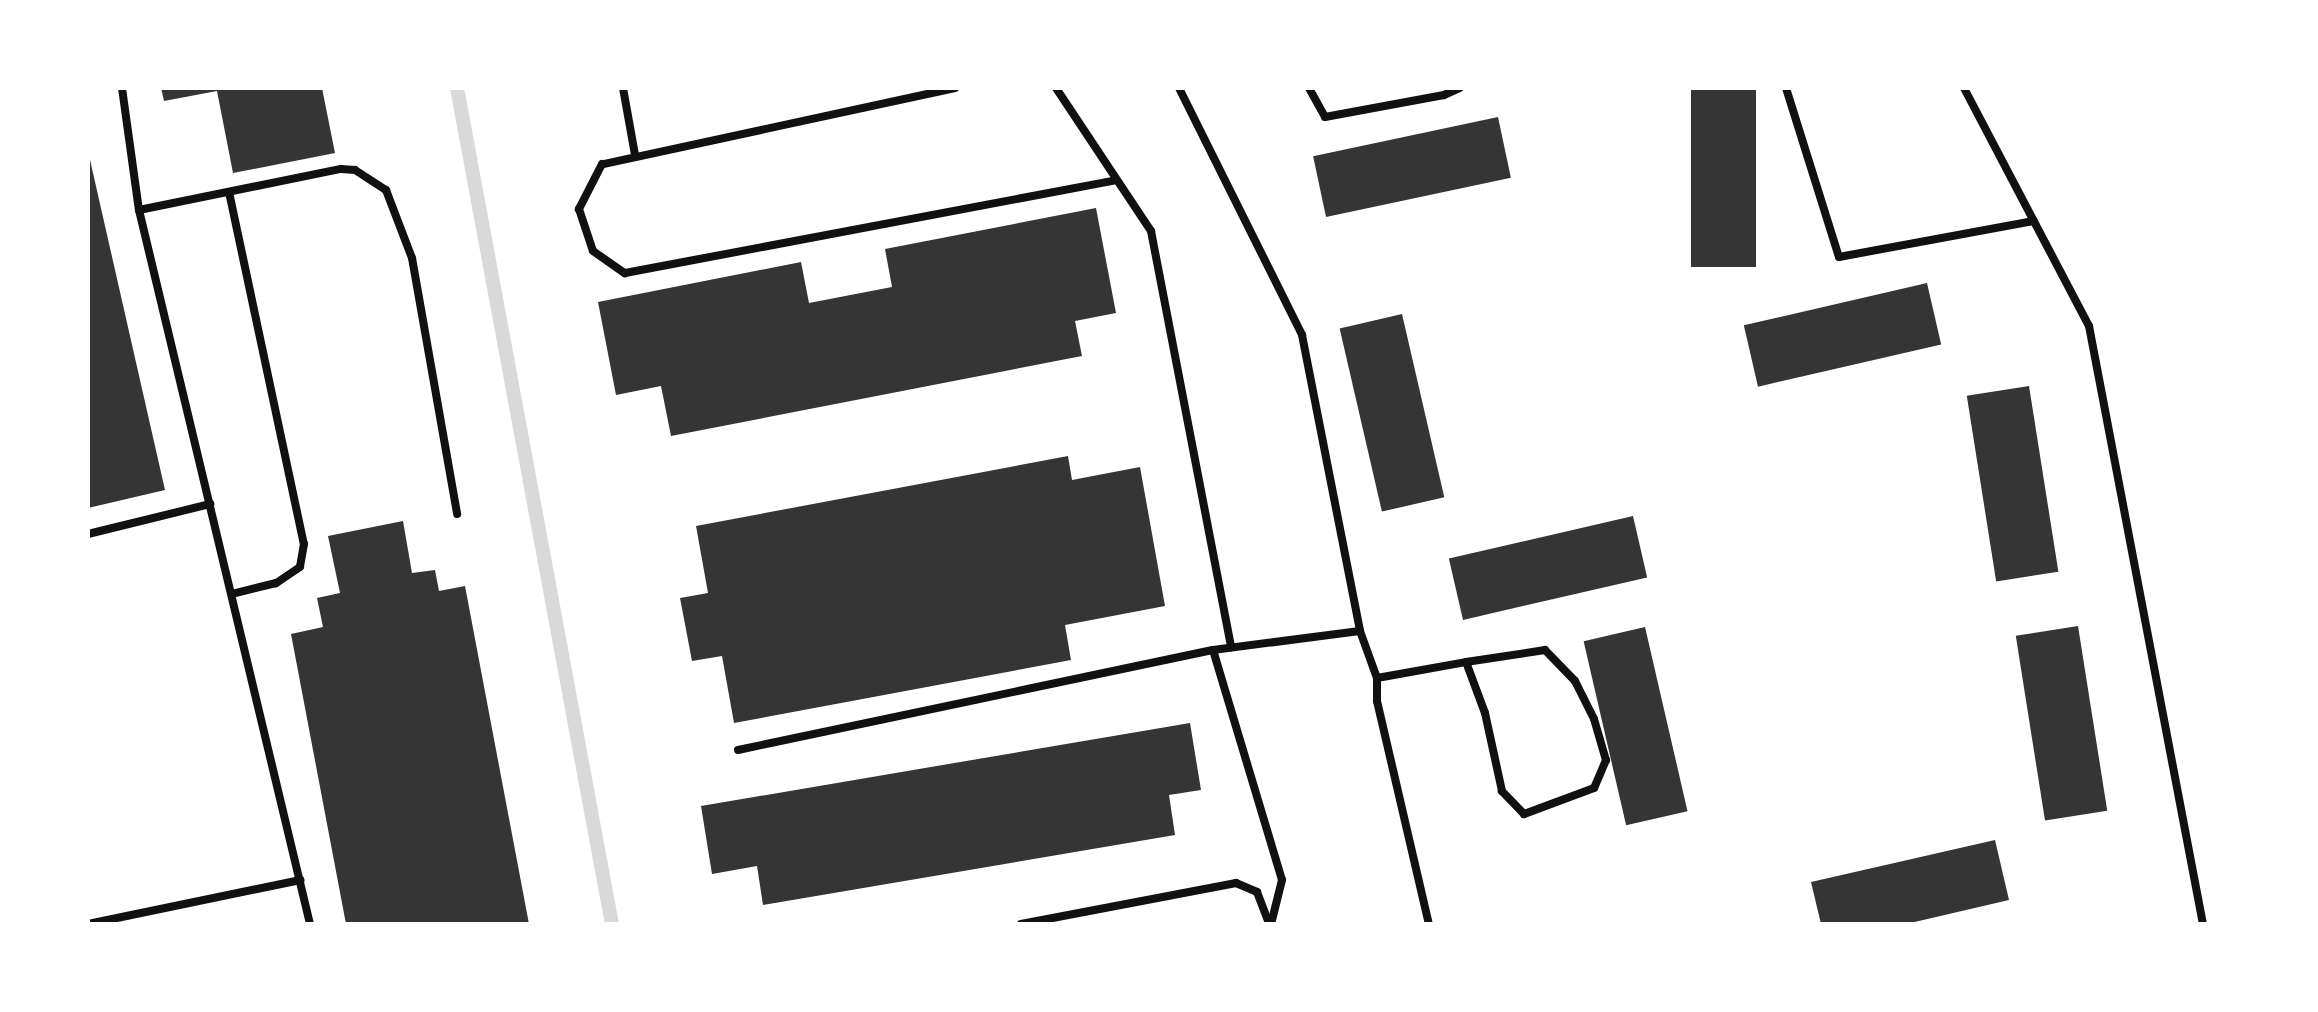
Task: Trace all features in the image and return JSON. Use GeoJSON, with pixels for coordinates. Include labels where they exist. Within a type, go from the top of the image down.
{"type":"FeatureCollection","features":[{"type":"Feature","properties":{"kind":"lane"},"geometry":{"type":"LineString","coordinates":[[122,88],[139,210],[310,924]]}},
{"type":"Feature","properties":{"kind":"lane"},"geometry":{"type":"LineString","coordinates":[[623,88],[635,155]]}},
{"type":"Feature","properties":{"kind":"lane"},"geometry":{"type":"LineString","coordinates":[[956,88],[602,164],[579,209],[593,250],[625,274],[1115,180]]}},
{"type":"Feature","properties":{"kind":"lane"},"geometry":{"type":"LineString","coordinates":[[1056,88],[1151,231],[1231,647]]}},
{"type":"Feature","properties":{"kind":"lane"},"geometry":{"type":"LineString","coordinates":[[1180,88],[1302,335],[1360,631],[1377,678],[1377,701],[1429,924]]}},
{"type":"Feature","properties":{"kind":"lane"},"geometry":{"type":"LineString","coordinates":[[1309,88],[1325,117],[1444,95],[1460,88]]}},
{"type":"Feature","properties":{"kind":"lane"},"geometry":{"type":"LineString","coordinates":[[1786,88],[1839,257],[2034,221]]}},
{"type":"Feature","properties":{"kind":"lane"},"geometry":{"type":"LineString","coordinates":[[1964,88],[2089,326],[2203,924]]}},
{"type":"Feature","properties":{"kind":"lane"},"geometry":{"type":"LineString","coordinates":[[139,210],[341,169],[356,170],[386,190],[412,258],[457,514]]}},
{"type":"Feature","properties":{"kind":"lane"},"geometry":{"type":"LineString","coordinates":[[229,192],[304,544],[300,567],[276,583],[232,594]]}},
{"type":"Feature","properties":{"kind":"lane"},"geometry":{"type":"LineString","coordinates":[[88,534],[210,504]]}},
{"type":"Feature","properties":{"kind":"lane"},"geometry":{"type":"LineString","coordinates":[[738,750],[1214,650],[1360,631]]}},
{"type":"Feature","properties":{"kind":"lane"},"geometry":{"type":"LineString","coordinates":[[1214,650],[1282,880],[1270,924]]}},
{"type":"Feature","properties":{"kind":"lane"},"geometry":{"type":"LineString","coordinates":[[1377,678],[1466,662],[1545,650],[1576,681],[1594,718],[1606,760],[1594,788],[1524,814],[1502,791],[1484,713],[1466,662]]}},
{"type":"Feature","properties":{"kind":"lane"},"geometry":{"type":"LineString","coordinates":[[88,924],[301,880]]}},
{"type":"Feature","properties":{"kind":"lane"},"geometry":{"type":"LineString","coordinates":[[1022,924],[1236,883],[1257,892],[1270,924]]}},
{"type":"Feature","properties":{"kind":"building"},"geometry":{"type":"Polygon","coordinates":[[[161,88],[322,88],[335,153],[233,173],[217,91],[164,101],[161,88]]]}},
{"type":"Feature","properties":{"kind":"building"},"geometry":{"type":"Polygon","coordinates":[[[1691,88],[1756,88],[1756,267],[1691,267],[1691,88]]]}},
{"type":"Feature","properties":{"kind":"building"},"geometry":{"type":"Polygon","coordinates":[[[1498,117],[1511,178],[1326,217],[1313,156],[1498,117]]]}},
{"type":"Feature","properties":{"kind":"building"},"geometry":{"type":"Polygon","coordinates":[[[88,151],[165,490],[88,508],[88,151]]]}},
{"type":"Feature","properties":{"kind":"building"},"geometry":{"type":"Polygon","coordinates":[[[1096,208],[1116,313],[1075,321],[1082,356],[671,436],[661,386],[616,395],[598,302],[801,262],[809,303],[892,287],[885,249],[1096,208]]]}},
{"type":"Feature","properties":{"kind":"building"},"geometry":{"type":"Polygon","coordinates":[[[1927,283],[1941,344],[1758,387],[1744,325],[1927,283]]]}},
{"type":"Feature","properties":{"kind":"building"},"geometry":{"type":"Polygon","coordinates":[[[1402,314],[1444,497],[1382,512],[1340,328],[1402,314]]]}},
{"type":"Feature","properties":{"kind":"building"},"geometry":{"type":"Polygon","coordinates":[[[2029,386],[2058,572],[1996,582],[1967,396],[2029,386]]]}},
{"type":"Feature","properties":{"kind":"building"},"geometry":{"type":"Polygon","coordinates":[[[1068,456],[1072,480],[1140,467],[1165,606],[1065,625],[1071,660],[734,723],[722,656],[692,661],[680,598],[708,593],[696,526],[1068,456]]]}},
{"type":"Feature","properties":{"kind":"building"},"geometry":{"type":"Polygon","coordinates":[[[1633,516],[1647,577],[1463,620],[1449,559],[1633,516]]]}},
{"type":"Feature","properties":{"kind":"building"},"geometry":{"type":"Polygon","coordinates":[[[403,521],[412,573],[435,570],[439,591],[465,586],[529,924],[346,924],[291,634],[323,627],[317,598],[340,593],[328,536],[403,521]]]}},
{"type":"Feature","properties":{"kind":"building"},"geometry":{"type":"Polygon","coordinates":[[[2078,626],[2107,811],[2045,821],[2016,636],[2078,626]]]}},
{"type":"Feature","properties":{"kind":"building"},"geometry":{"type":"Polygon","coordinates":[[[1645,627],[1688,811],[1626,825],[1584,641],[1645,627]]]}},
{"type":"Feature","properties":{"kind":"building"},"geometry":{"type":"Polygon","coordinates":[[[1190,723],[1201,790],[1169,795],[1175,835],[763,905],[757,866],[712,874],[701,806],[1190,723]]]}},
{"type":"Feature","properties":{"kind":"building"},"geometry":{"type":"Polygon","coordinates":[[[1995,840],[2009,900],[1906,924],[1821,924],[1811,882],[1995,840]]]}},
{"type":"Feature","properties":{"kind":"waterway"},"geometry":{"type":"LineString","coordinates":[[457,88],[612,924]]}}]}
